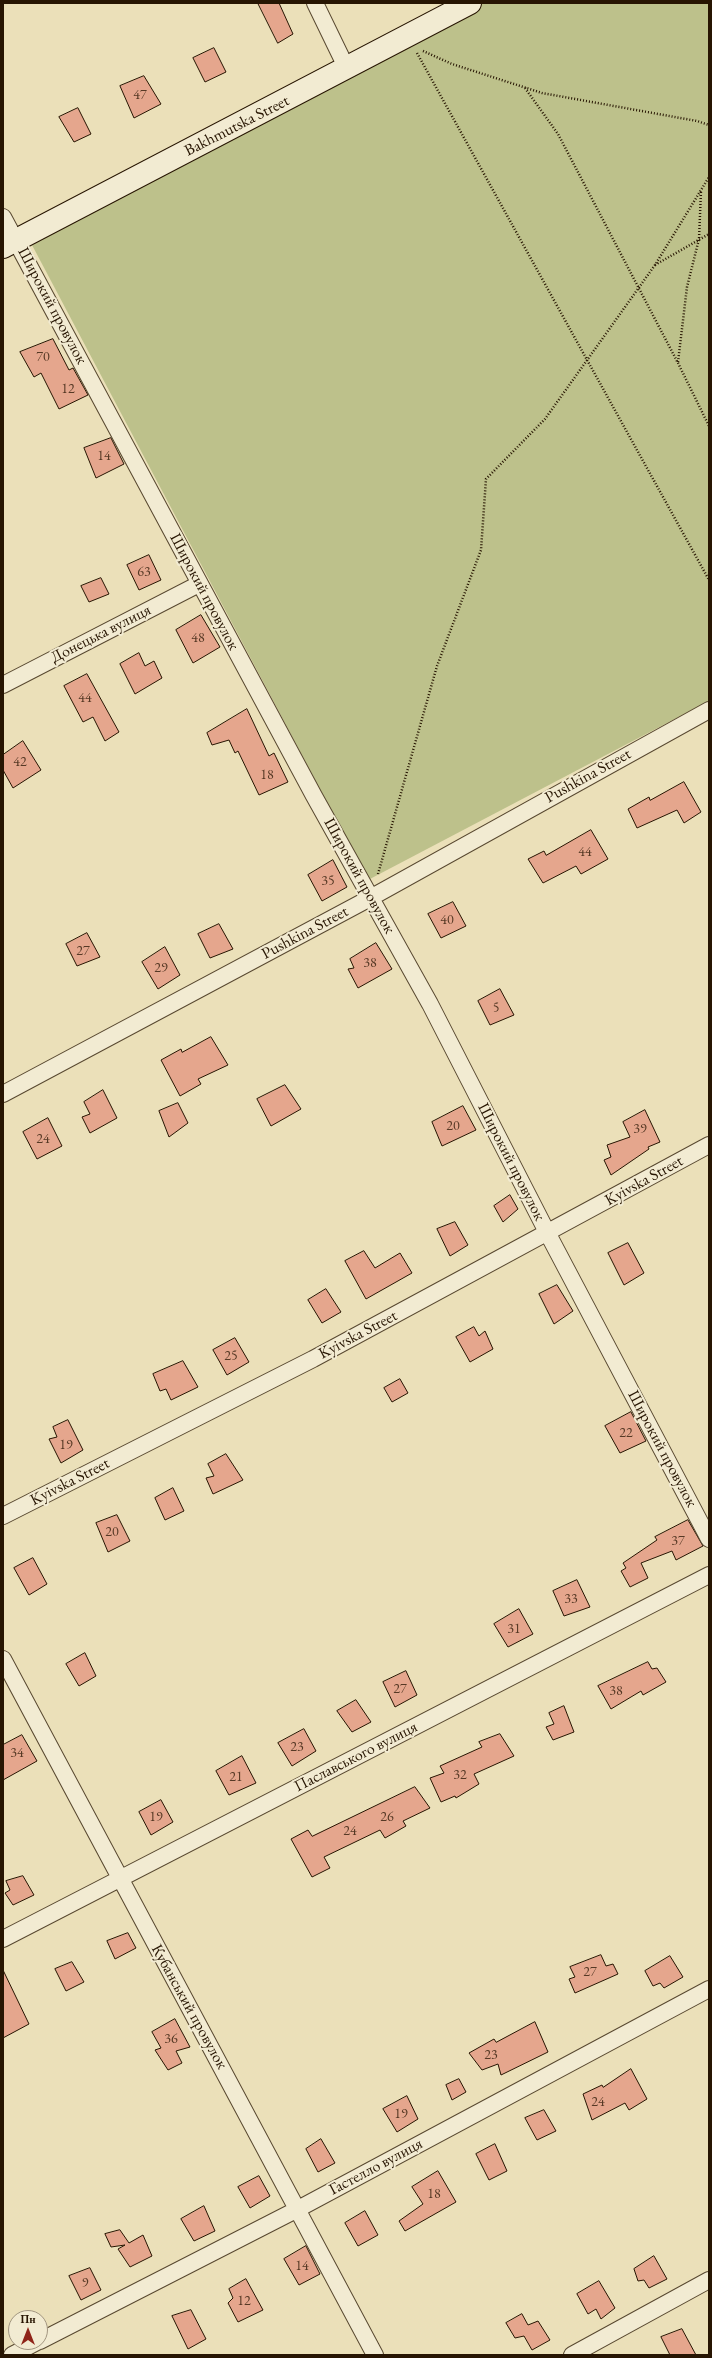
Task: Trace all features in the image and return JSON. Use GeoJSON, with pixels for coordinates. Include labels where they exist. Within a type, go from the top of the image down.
{"type":"FeatureCollection","features":[{"type":"Feature","properties":{"kind":"street"},"geometry":{"type":"LineString","coordinates":[[315,3],[347,69]]}},
{"type":"Feature","properties":{"kind":"street","name":"Bakhmutska Street"},"geometry":{"type":"LineString","coordinates":[[10,244],[347,69],[470,3]]}},
{"type":"Feature","properties":{"kind":"street","name":"Широкий провулок"},"geometry":{"type":"LineString","coordinates":[[3,217],[10,244],[430,1004],[548,1234],[709,1539]]}},
{"type":"Feature","properties":{"kind":"street","name":"Донецька вулиця"},"geometry":{"type":"LineString","coordinates":[[3,685],[199,584]]}},
{"type":"Feature","properties":{"kind":"street","name":"Pushkina Street"},"geometry":{"type":"LineString","coordinates":[[3,1094],[372,897],[709,710]]}},
{"type":"Feature","properties":{"kind":"street","name":"Kyivska Street"},"geometry":{"type":"LineString","coordinates":[[3,1516],[313,1359],[548,1234],[709,1145]]}},
{"type":"Feature","properties":{"kind":"street","name":"Паславського вулиця"},"geometry":{"type":"LineString","coordinates":[[3,1939],[709,1575]]}},
{"type":"Feature","properties":{"kind":"street","name":"Кубанський провулок"},"geometry":{"type":"LineString","coordinates":[[3,1659],[119,1879],[298,2209],[375,2355]]}},
{"type":"Feature","properties":{"kind":"street","name":"Гастелло вулиця"},"geometry":{"type":"LineString","coordinates":[[48,2337],[298,2209],[709,1990]]}},
{"type":"Feature","properties":{"kind":"street"},"geometry":{"type":"LineString","coordinates":[[572,2355],[709,2280]]}},
{"type":"Feature","properties":{"kind":"street"},"geometry":{"type":"LineString","coordinates":[[12,2355],[22,2350]]}},
{"type":"Feature","properties":{"kind":"path"},"geometry":{"type":"LineString","coordinates":[[709,125],[697,121],[542,93],[452,64],[414,48],[709,580]]}},
{"type":"Feature","properties":{"kind":"path"},"geometry":{"type":"LineString","coordinates":[[525,88],[558,134],[639,287],[709,426]]}},
{"type":"Feature","properties":{"kind":"path"},"geometry":{"type":"LineString","coordinates":[[372,897],[437,666],[481,550],[486,479],[545,419],[655,265],[709,177]]}},
{"type":"Feature","properties":{"kind":"path"},"geometry":{"type":"LineString","coordinates":[[678,363],[687,287],[699,239],[701,190]]}},
{"type":"Feature","properties":{"kind":"path"},"geometry":{"type":"LineString","coordinates":[[655,265],[709,234]]}},
{"type":"Feature","properties":{"kind":"green space"},"geometry":{"type":"Polygon","coordinates":[[[481,3],[709,3],[709,701],[368,880],[32,245],[481,3]]]}},
{"type":"Feature","properties":{"kind":"building"},"geometry":{"type":"Polygon","coordinates":[[[258,3],[279,3],[293,34],[278,43],[258,3]]]}},
{"type":"Feature","properties":{"kind":"building"},"geometry":{"type":"Polygon","coordinates":[[[214,48],[226,72],[205,82],[193,58],[214,48]]]}},
{"type":"Feature","properties":{"kind":"building"},"geometry":{"type":"Polygon","coordinates":[[[144,76],[161,104],[134,118],[120,86],[144,76]]]}},
{"type":"Feature","properties":{"kind":"building"},"geometry":{"type":"Polygon","coordinates":[[[78,108],[91,134],[74,142],[59,117],[78,108]]]}},
{"type":"Feature","properties":{"kind":"building"},"geometry":{"type":"Polygon","coordinates":[[[53,339],[69,370],[73,368],[88,395],[59,409],[41,373],[34,377],[20,352],[53,339]]]}},
{"type":"Feature","properties":{"kind":"building"},"geometry":{"type":"Polygon","coordinates":[[[111,438],[124,464],[96,478],[84,448],[111,438]]]}},
{"type":"Feature","properties":{"kind":"building"},"geometry":{"type":"Polygon","coordinates":[[[149,555],[161,580],[139,590],[127,565],[149,555]]]}},
{"type":"Feature","properties":{"kind":"building"},"geometry":{"type":"Polygon","coordinates":[[[101,578],[109,594],[89,602],[81,586],[101,578]]]}},
{"type":"Feature","properties":{"kind":"building"},"geometry":{"type":"Polygon","coordinates":[[[201,615],[220,647],[193,663],[176,630],[201,615]]]}},
{"type":"Feature","properties":{"kind":"building"},"geometry":{"type":"Polygon","coordinates":[[[139,653],[145,666],[154,661],[162,678],[135,694],[120,664],[139,653]]]}},
{"type":"Feature","properties":{"kind":"building"},"geometry":{"type":"Polygon","coordinates":[[[87,674],[119,732],[105,741],[93,717],[83,722],[64,686],[87,674]]]}},
{"type":"Feature","properties":{"kind":"building"},"geometry":{"type":"Polygon","coordinates":[[[247,709],[269,756],[274,753],[288,782],[259,795],[238,751],[235,753],[229,740],[212,745],[207,733],[247,709]]]}},
{"type":"Feature","properties":{"kind":"building"},"geometry":{"type":"Polygon","coordinates":[[[23,741],[41,770],[13,788],[3,770],[3,755],[23,741]]]}},
{"type":"Feature","properties":{"kind":"building"},"geometry":{"type":"Polygon","coordinates":[[[684,782],[701,812],[684,823],[677,810],[637,828],[628,809],[649,797],[650,800],[684,782]]]}},
{"type":"Feature","properties":{"kind":"building"},"geometry":{"type":"Polygon","coordinates":[[[591,830],[608,859],[581,874],[576,866],[543,883],[528,859],[544,851],[546,855],[591,830]]]}},
{"type":"Feature","properties":{"kind":"building"},"geometry":{"type":"Polygon","coordinates":[[[333,860],[347,887],[322,901],[308,875],[333,860]]]}},
{"type":"Feature","properties":{"kind":"building"},"geometry":{"type":"Polygon","coordinates":[[[453,902],[466,926],[441,938],[428,914],[453,902]]]}},
{"type":"Feature","properties":{"kind":"building"},"geometry":{"type":"Polygon","coordinates":[[[219,924],[233,949],[210,958],[198,934],[219,924]]]}},
{"type":"Feature","properties":{"kind":"building"},"geometry":{"type":"Polygon","coordinates":[[[87,933],[100,957],[77,966],[66,944],[87,933]]]}},
{"type":"Feature","properties":{"kind":"building"},"geometry":{"type":"Polygon","coordinates":[[[376,943],[392,969],[358,988],[348,969],[354,968],[350,959],[376,943]]]}},
{"type":"Feature","properties":{"kind":"building"},"geometry":{"type":"Polygon","coordinates":[[[165,947],[180,975],[158,989],[142,962],[165,947]]]}},
{"type":"Feature","properties":{"kind":"building"},"geometry":{"type":"Polygon","coordinates":[[[500,989],[514,1015],[490,1025],[478,1001],[500,989]]]}},
{"type":"Feature","properties":{"kind":"building"},"geometry":{"type":"Polygon","coordinates":[[[211,1037],[228,1065],[198,1079],[201,1084],[180,1096],[161,1060],[181,1049],[182,1052],[211,1037]]]}},
{"type":"Feature","properties":{"kind":"building"},"geometry":{"type":"Polygon","coordinates":[[[285,1085],[301,1109],[271,1126],[257,1099],[285,1085]]]}},
{"type":"Feature","properties":{"kind":"building"},"geometry":{"type":"Polygon","coordinates":[[[103,1090],[117,1118],[90,1133],[82,1117],[90,1114],[84,1102],[103,1090]]]}},
{"type":"Feature","properties":{"kind":"building"},"geometry":{"type":"Polygon","coordinates":[[[178,1103],[188,1123],[169,1137],[159,1111],[178,1103]]]}},
{"type":"Feature","properties":{"kind":"building"},"geometry":{"type":"Polygon","coordinates":[[[463,1106],[476,1130],[442,1146],[432,1122],[463,1106]]]}},
{"type":"Feature","properties":{"kind":"building"},"geometry":{"type":"Polygon","coordinates":[[[645,1110],[660,1142],[648,1147],[649,1149],[611,1175],[604,1160],[611,1157],[607,1145],[630,1137],[623,1122],[645,1110]]]}},
{"type":"Feature","properties":{"kind":"building"},"geometry":{"type":"Polygon","coordinates":[[[48,1118],[62,1146],[37,1159],[23,1132],[48,1118]]]}},
{"type":"Feature","properties":{"kind":"building"},"geometry":{"type":"Polygon","coordinates":[[[510,1195],[518,1209],[503,1222],[494,1206],[510,1195]]]}},
{"type":"Feature","properties":{"kind":"building"},"geometry":{"type":"Polygon","coordinates":[[[455,1222],[468,1245],[450,1256],[437,1229],[455,1222]]]}},
{"type":"Feature","properties":{"kind":"building"},"geometry":{"type":"Polygon","coordinates":[[[628,1243],[644,1273],[624,1285],[608,1253],[628,1243]]]}},
{"type":"Feature","properties":{"kind":"building"},"geometry":{"type":"Polygon","coordinates":[[[364,1251],[375,1268],[400,1253],[412,1273],[366,1299],[345,1261],[364,1251]]]}},
{"type":"Feature","properties":{"kind":"building"},"geometry":{"type":"Polygon","coordinates":[[[557,1285],[573,1311],[554,1324],[539,1294],[557,1285]]]}},
{"type":"Feature","properties":{"kind":"building"},"geometry":{"type":"Polygon","coordinates":[[[326,1289],[341,1312],[322,1323],[308,1300],[326,1289]]]}},
{"type":"Feature","properties":{"kind":"building"},"geometry":{"type":"Polygon","coordinates":[[[474,1327],[479,1336],[485,1331],[493,1349],[470,1362],[456,1337],[474,1327]]]}},
{"type":"Feature","properties":{"kind":"building"},"geometry":{"type":"Polygon","coordinates":[[[235,1338],[249,1362],[227,1375],[213,1350],[235,1338]]]}},
{"type":"Feature","properties":{"kind":"building"},"geometry":{"type":"Polygon","coordinates":[[[183,1361],[198,1387],[171,1400],[166,1389],[160,1391],[153,1374],[183,1361]]]}},
{"type":"Feature","properties":{"kind":"building"},"geometry":{"type":"Polygon","coordinates":[[[400,1379],[408,1393],[392,1402],[384,1388],[400,1379]]]}},
{"type":"Feature","properties":{"kind":"building"},"geometry":{"type":"Polygon","coordinates":[[[631,1412],[646,1441],[620,1453],[605,1426],[631,1412]]]}},
{"type":"Feature","properties":{"kind":"building"},"geometry":{"type":"Polygon","coordinates":[[[68,1420],[83,1450],[61,1463],[49,1439],[57,1437],[53,1427],[68,1420]]]}},
{"type":"Feature","properties":{"kind":"building"},"geometry":{"type":"Polygon","coordinates":[[[226,1454],[243,1480],[213,1494],[206,1478],[214,1476],[208,1464],[226,1454]]]}},
{"type":"Feature","properties":{"kind":"building"},"geometry":{"type":"Polygon","coordinates":[[[173,1488],[184,1511],[165,1520],[155,1498],[173,1488]]]}},
{"type":"Feature","properties":{"kind":"building"},"geometry":{"type":"Polygon","coordinates":[[[117,1515],[130,1541],[108,1552],[96,1523],[117,1515]]]}},
{"type":"Feature","properties":{"kind":"building"},"geometry":{"type":"Polygon","coordinates":[[[688,1520],[703,1546],[676,1560],[672,1551],[641,1563],[648,1578],[630,1587],[621,1571],[626,1568],[623,1563],[657,1540],[655,1537],[688,1520]]]}},
{"type":"Feature","properties":{"kind":"building"},"geometry":{"type":"Polygon","coordinates":[[[33,1558],[47,1584],[29,1595],[14,1568],[33,1558]]]}},
{"type":"Feature","properties":{"kind":"building"},"geometry":{"type":"Polygon","coordinates":[[[577,1580],[590,1607],[564,1616],[553,1591],[577,1580]]]}},
{"type":"Feature","properties":{"kind":"building"},"geometry":{"type":"Polygon","coordinates":[[[519,1609],[533,1634],[508,1647],[494,1624],[519,1609]]]}},
{"type":"Feature","properties":{"kind":"building"},"geometry":{"type":"Polygon","coordinates":[[[85,1653],[96,1676],[79,1686],[66,1664],[85,1653]]]}},
{"type":"Feature","properties":{"kind":"building"},"geometry":{"type":"Polygon","coordinates":[[[648,1662],[652,1669],[657,1668],[666,1682],[643,1695],[641,1691],[611,1709],[598,1686],[648,1662]]]}},
{"type":"Feature","properties":{"kind":"building"},"geometry":{"type":"Polygon","coordinates":[[[406,1671],[417,1695],[395,1707],[383,1682],[406,1671]]]}},
{"type":"Feature","properties":{"kind":"building"},"geometry":{"type":"Polygon","coordinates":[[[356,1700],[371,1722],[352,1732],[337,1711],[356,1700]]]}},
{"type":"Feature","properties":{"kind":"building"},"geometry":{"type":"Polygon","coordinates":[[[564,1706],[574,1732],[553,1740],[546,1727],[554,1724],[549,1713],[564,1706]]]}},
{"type":"Feature","properties":{"kind":"building"},"geometry":{"type":"Polygon","coordinates":[[[304,1729],[316,1751],[292,1766],[278,1743],[304,1729]]]}},
{"type":"Feature","properties":{"kind":"building"},"geometry":{"type":"Polygon","coordinates":[[[500,1734],[514,1756],[474,1774],[479,1784],[456,1798],[455,1796],[441,1802],[430,1778],[444,1773],[440,1766],[482,1747],[479,1742],[500,1734]]]}},
{"type":"Feature","properties":{"kind":"building"},"geometry":{"type":"Polygon","coordinates":[[[22,1735],[37,1761],[3,1780],[3,1745],[22,1735]]]}},
{"type":"Feature","properties":{"kind":"building"},"geometry":{"type":"Polygon","coordinates":[[[242,1756],[256,1783],[229,1795],[216,1771],[242,1756]]]}},
{"type":"Feature","properties":{"kind":"building"},"geometry":{"type":"Polygon","coordinates":[[[415,1787],[430,1808],[403,1821],[406,1826],[385,1838],[380,1830],[324,1857],[330,1868],[312,1877],[291,1839],[308,1830],[312,1836],[415,1787]]]}},
{"type":"Feature","properties":{"kind":"building"},"geometry":{"type":"Polygon","coordinates":[[[161,1800],[173,1822],[151,1835],[139,1812],[161,1800]]]}},
{"type":"Feature","properties":{"kind":"building"},"geometry":{"type":"Polygon","coordinates":[[[23,1876],[34,1895],[13,1905],[5,1893],[10,1890],[6,1881],[23,1876]]]}},
{"type":"Feature","properties":{"kind":"building"},"geometry":{"type":"Polygon","coordinates":[[[128,1933],[136,1948],[115,1959],[107,1941],[128,1933]]]}},
{"type":"Feature","properties":{"kind":"building"},"geometry":{"type":"Polygon","coordinates":[[[601,1955],[606,1966],[613,1964],[618,1974],[575,1993],[569,1979],[575,1977],[570,1967],[601,1955]]]}},
{"type":"Feature","properties":{"kind":"building"},"geometry":{"type":"Polygon","coordinates":[[[670,1956],[683,1977],[664,1988],[660,1983],[653,1986],[645,1971],[670,1956]]]}},
{"type":"Feature","properties":{"kind":"building"},"geometry":{"type":"Polygon","coordinates":[[[72,1962],[84,1982],[66,1991],[55,1969],[72,1962]]]}},
{"type":"Feature","properties":{"kind":"building"},"geometry":{"type":"Polygon","coordinates":[[[3,1970],[29,2024],[3,2038],[3,1970]]]}},
{"type":"Feature","properties":{"kind":"building"},"geometry":{"type":"Polygon","coordinates":[[[175,2019],[190,2047],[176,2051],[182,2063],[168,2070],[155,2050],[161,2048],[152,2032],[175,2019]]]}},
{"type":"Feature","properties":{"kind":"building"},"geometry":{"type":"Polygon","coordinates":[[[535,2022],[548,2052],[501,2075],[498,2064],[482,2070],[469,2053],[494,2039],[496,2042],[535,2022]]]}},
{"type":"Feature","properties":{"kind":"building"},"geometry":{"type":"Polygon","coordinates":[[[631,2069],[647,2099],[629,2110],[625,2103],[592,2120],[583,2094],[602,2085],[603,2087],[631,2069]]]}},
{"type":"Feature","properties":{"kind":"building"},"geometry":{"type":"Polygon","coordinates":[[[459,2079],[466,2092],[452,2100],[446,2085],[459,2079]]]}},
{"type":"Feature","properties":{"kind":"building"},"geometry":{"type":"Polygon","coordinates":[[[407,2096],[418,2119],[397,2132],[383,2109],[407,2096]]]}},
{"type":"Feature","properties":{"kind":"building"},"geometry":{"type":"Polygon","coordinates":[[[544,2110],[556,2131],[537,2140],[525,2118],[544,2110]]]}},
{"type":"Feature","properties":{"kind":"building"},"geometry":{"type":"Polygon","coordinates":[[[321,2139],[335,2163],[318,2172],[306,2149],[321,2139]]]}},
{"type":"Feature","properties":{"kind":"building"},"geometry":{"type":"Polygon","coordinates":[[[495,2144],[507,2171],[489,2180],[476,2154],[495,2144]]]}},
{"type":"Feature","properties":{"kind":"building"},"geometry":{"type":"Polygon","coordinates":[[[438,2171],[456,2202],[405,2231],[399,2221],[423,2204],[412,2187],[438,2171]]]}},
{"type":"Feature","properties":{"kind":"building"},"geometry":{"type":"Polygon","coordinates":[[[259,2176],[270,2196],[250,2208],[238,2187],[259,2176]]]}},
{"type":"Feature","properties":{"kind":"building"},"geometry":{"type":"Polygon","coordinates":[[[204,2206],[215,2231],[194,2241],[181,2219],[204,2206]]]}},
{"type":"Feature","properties":{"kind":"building"},"geometry":{"type":"Polygon","coordinates":[[[365,2211],[378,2235],[358,2246],[345,2223],[365,2211]]]}},
{"type":"Feature","properties":{"kind":"building"},"geometry":{"type":"Polygon","coordinates":[[[120,2230],[129,2243],[143,2235],[152,2256],[130,2267],[118,2249],[125,2245],[111,2247],[105,2234],[120,2230]]]}},
{"type":"Feature","properties":{"kind":"building"},"geometry":{"type":"Polygon","coordinates":[[[306,2246],[320,2274],[299,2285],[284,2259],[306,2246]]]}},
{"type":"Feature","properties":{"kind":"building"},"geometry":{"type":"Polygon","coordinates":[[[654,2256],[667,2279],[649,2288],[644,2280],[638,2281],[634,2269],[654,2256]]]}},
{"type":"Feature","properties":{"kind":"building"},"geometry":{"type":"Polygon","coordinates":[[[90,2268],[101,2290],[81,2300],[69,2276],[90,2268]]]}},
{"type":"Feature","properties":{"kind":"building"},"geometry":{"type":"Polygon","coordinates":[[[246,2279],[263,2310],[238,2322],[228,2303],[233,2298],[229,2289],[246,2279]]]}},
{"type":"Feature","properties":{"kind":"building"},"geometry":{"type":"Polygon","coordinates":[[[599,2281],[615,2308],[601,2319],[596,2309],[588,2314],[577,2294],[599,2281]]]}},
{"type":"Feature","properties":{"kind":"building"},"geometry":{"type":"Polygon","coordinates":[[[191,2310],[206,2339],[188,2349],[172,2316],[191,2310]]]}},
{"type":"Feature","properties":{"kind":"building"},"geometry":{"type":"Polygon","coordinates":[[[522,2314],[528,2325],[538,2321],[550,2340],[532,2350],[524,2336],[515,2338],[506,2323],[522,2314]]]}},
{"type":"Feature","properties":{"kind":"building"},"geometry":{"type":"Polygon","coordinates":[[[682,2329],[696,2355],[670,2355],[661,2337],[682,2329]]]}}]}
